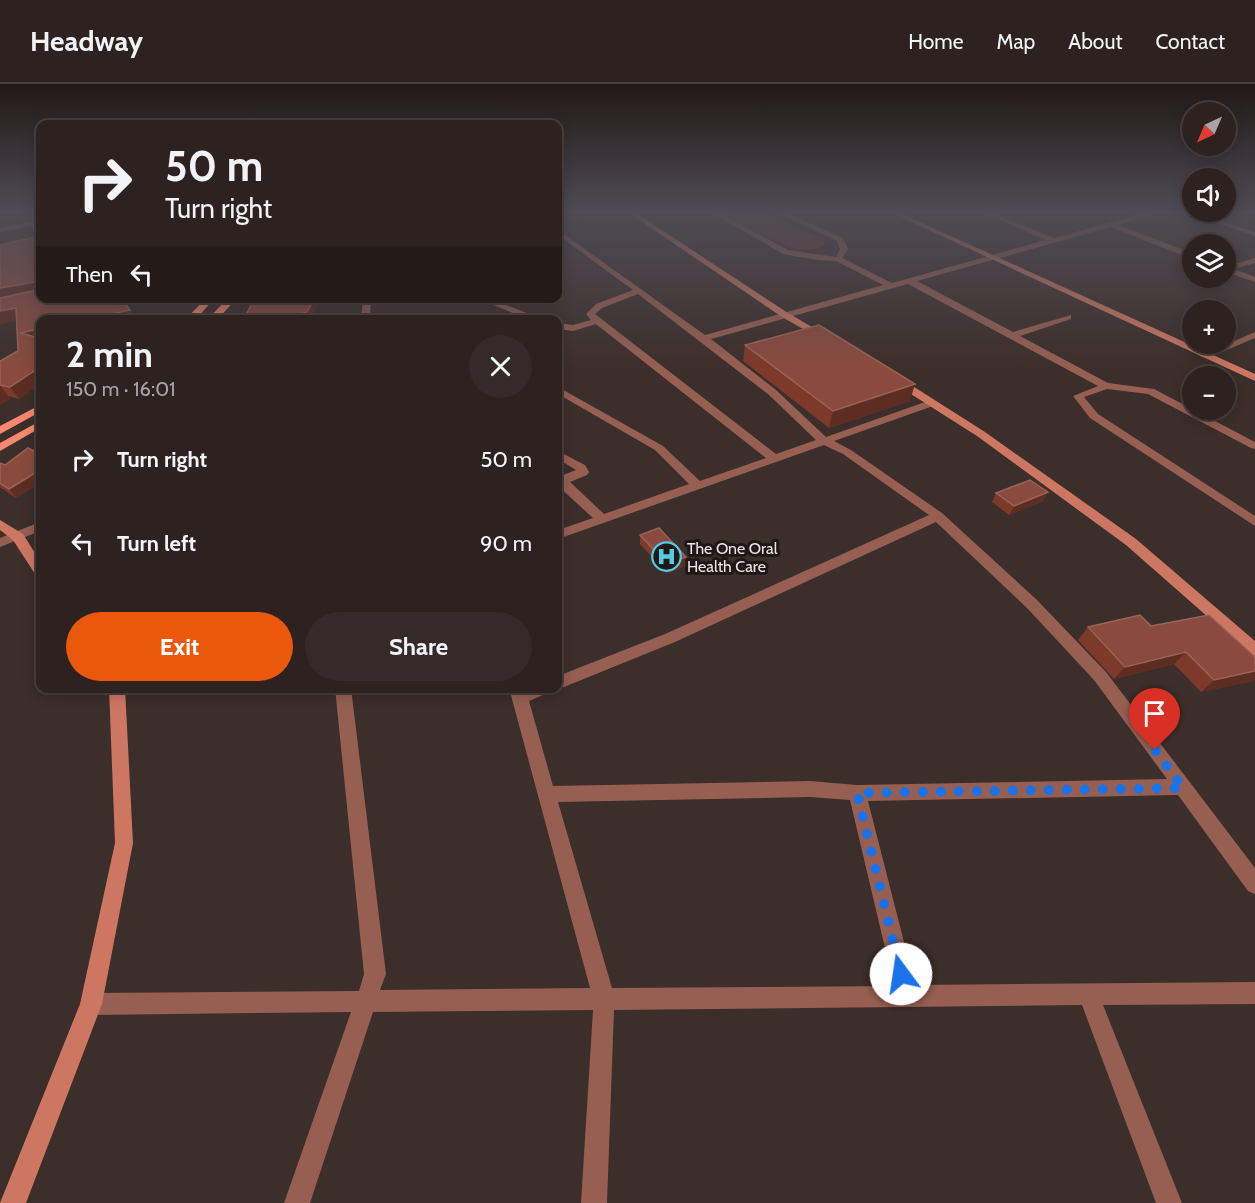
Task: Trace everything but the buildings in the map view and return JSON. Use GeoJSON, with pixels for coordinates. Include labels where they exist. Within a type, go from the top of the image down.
{"type":"FeatureCollection","features":[{"type":"Feature","properties":{"kind":"main road"},"geometry":{"type":"LineString","coordinates":[[194,315],[206,303]]}},
{"type":"Feature","properties":{"kind":"main road"},"geometry":{"type":"LineString","coordinates":[[216,315],[228,303]]}},
{"type":"Feature","properties":{"kind":"main road"},"geometry":{"type":"LineString","coordinates":[[0,431],[36,410]]}},
{"type":"Feature","properties":{"kind":"main road"},"geometry":{"type":"LineString","coordinates":[[0,448],[36,426]]}},
{"type":"Feature","properties":{"kind":"street"},"geometry":{"type":"LineString","coordinates":[[603,265],[704,338],[772,392],[824,441],[847,452],[938,516],[1032,604],[1100,676],[1255,885]]}},
{"type":"Feature","properties":{"kind":"street"},"geometry":{"type":"LineString","coordinates":[[710,265],[785,315],[832,342]]}},
{"type":"Feature","properties":{"kind":"street"},"geometry":{"type":"LineString","coordinates":[[850,265],[891,286]]}},
{"type":"Feature","properties":{"kind":"street"},"geometry":{"type":"LineString","coordinates":[[704,338],[968,265]]}},
{"type":"Feature","properties":{"kind":"street"},"geometry":{"type":"LineString","coordinates":[[1010,265],[1255,378]]}},
{"type":"Feature","properties":{"kind":"street"},"geometry":{"type":"LineString","coordinates":[[1236,273],[1255,280]]}},
{"type":"Feature","properties":{"kind":"street"},"geometry":{"type":"LineString","coordinates":[[910,281],[1106,386],[1150,391],[1255,446]]}},
{"type":"Feature","properties":{"kind":"street"},"geometry":{"type":"LineString","coordinates":[[638,291],[599,306],[590,314],[774,458]]}},
{"type":"Feature","properties":{"kind":"street"},"geometry":{"type":"LineString","coordinates":[[494,303],[526,315]]}},
{"type":"Feature","properties":{"kind":"street"},"geometry":{"type":"LineString","coordinates":[[1011,336],[1068,317]]}},
{"type":"Feature","properties":{"kind":"street"},"geometry":{"type":"LineString","coordinates":[[562,326],[574,328],[597,320]]}},
{"type":"Feature","properties":{"kind":"street"},"geometry":{"type":"LineString","coordinates":[[1205,356],[1255,335]]}},
{"type":"Feature","properties":{"kind":"street"},"geometry":{"type":"LineString","coordinates":[[881,372],[981,434],[1131,542],[1255,650]]}},
{"type":"Feature","properties":{"kind":"street"},"geometry":{"type":"LineString","coordinates":[[1106,386],[1078,396],[1094,416],[1255,522]]}},
{"type":"Feature","properties":{"kind":"street"},"geometry":{"type":"LineString","coordinates":[[562,392],[658,448],[698,486]]}},
{"type":"Feature","properties":{"kind":"street"},"geometry":{"type":"LineString","coordinates":[[562,534],[932,403]]}},
{"type":"Feature","properties":{"kind":"street"},"geometry":{"type":"LineString","coordinates":[[562,457],[583,470],[578,476],[562,480]]}},
{"type":"Feature","properties":{"kind":"street"},"geometry":{"type":"LineString","coordinates":[[562,483],[602,519]]}},
{"type":"Feature","properties":{"kind":"street"},"geometry":{"type":"LineString","coordinates":[[562,681],[670,638],[938,516]]}},
{"type":"Feature","properties":{"kind":"street"},"geometry":{"type":"LineString","coordinates":[[0,524],[18,537],[36,565]]}},
{"type":"Feature","properties":{"kind":"street"},"geometry":{"type":"LineString","coordinates":[[0,543],[36,528]]}},
{"type":"Feature","properties":{"kind":"street"},"geometry":{"type":"LineString","coordinates":[[13,1203],[91,1005],[123,843],[121,693]]}},
{"type":"Feature","properties":{"kind":"street"},"geometry":{"type":"LineString","coordinates":[[297,1203],[375,974],[344,693]]}},
{"type":"Feature","properties":{"kind":"street"},"geometry":{"type":"LineString","coordinates":[[518,693],[604,999],[594,1203]]}},
{"type":"Feature","properties":{"kind":"street"},"geometry":{"type":"LineString","coordinates":[[546,794],[810,789],[857,793],[1183,788]]}},
{"type":"Feature","properties":{"kind":"street"},"geometry":{"type":"LineString","coordinates":[[857,793],[907,996]]}},
{"type":"Feature","properties":{"kind":"street"},"geometry":{"type":"LineString","coordinates":[[91,1005],[1255,993]]}},
{"type":"Feature","properties":{"kind":"street"},"geometry":{"type":"LineString","coordinates":[[1088,994],[1169,1203]]}},
{"type":"Feature","properties":{"kind":"place","name":"The One Oral Health Care"},"geometry":{"type":"Point","coordinates":[666,557]}},
{"type":"Feature","properties":{"kind":"route"},"geometry":{"type":"LineString","coordinates":[[901,974],[857,793],[1183,788],[1155,750]]}}]}
